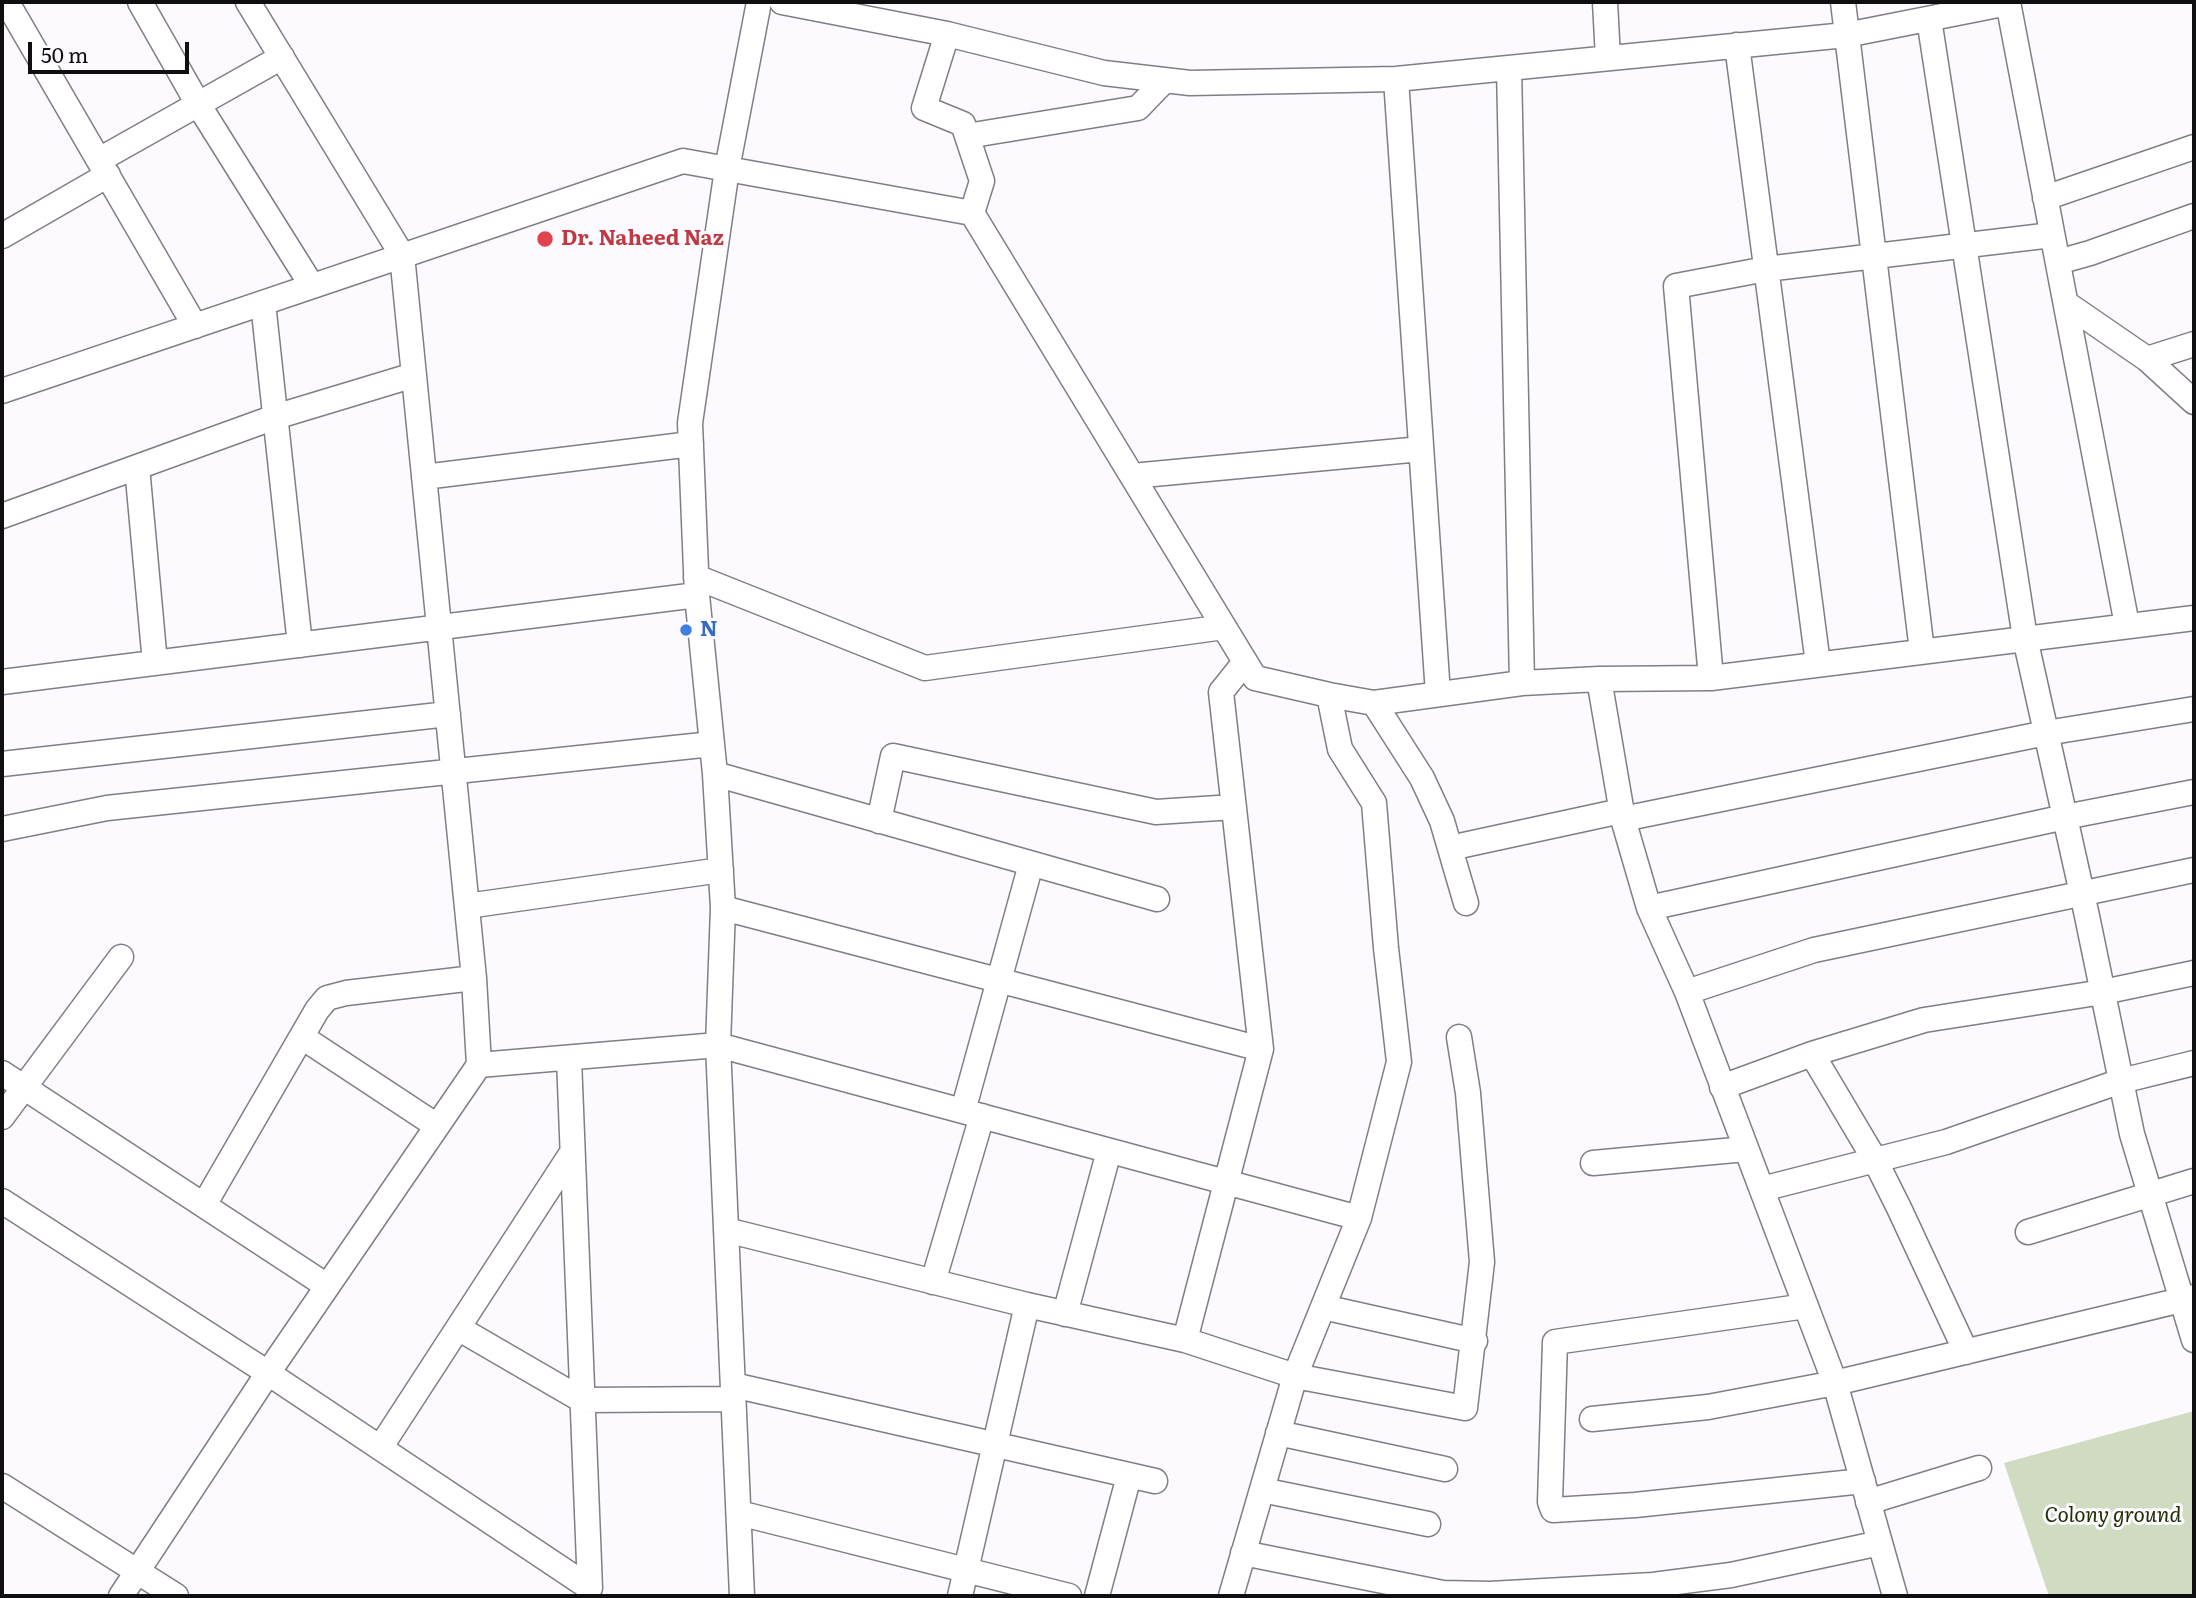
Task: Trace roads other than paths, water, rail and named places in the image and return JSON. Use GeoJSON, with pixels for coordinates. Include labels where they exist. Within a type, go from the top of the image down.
{"type":"FeatureCollection","features":[{"type":"Feature","properties":{"kind":"street"},"geometry":{"type":"LineString","coordinates":[[140,2],[198,104],[312,286]]}},
{"type":"Feature","properties":{"kind":"street"},"geometry":{"type":"LineString","coordinates":[[121,1596],[268,1373],[479,1065],[474,978],[402,255],[248,2]]}},
{"type":"Feature","properties":{"kind":"street"},"geometry":{"type":"LineString","coordinates":[[743,1596],[718,1045],[723,908],[715,774],[697,586],[690,423],[727,169],[759,2]]}},
{"type":"Feature","properties":{"kind":"street"},"geometry":{"type":"LineString","coordinates":[[782,2],[947,34],[1104,73],[1191,83],[1396,79],[1509,68],[1846,35],[2008,3],[2127,625]]}},
{"type":"Feature","properties":{"kind":"street"},"geometry":{"type":"LineString","coordinates":[[1605,2],[1608,58]]}},
{"type":"Feature","properties":{"kind":"street"},"geometry":{"type":"LineString","coordinates":[[1843,2],[1922,651]]}},
{"type":"Feature","properties":{"kind":"street"},"geometry":{"type":"LineString","coordinates":[[14,10],[195,326]]}},
{"type":"Feature","properties":{"kind":"street"},"geometry":{"type":"LineString","coordinates":[[1929,19],[2025,638],[2132,1134],[2188,1299],[2194,1340]]}},
{"type":"Feature","properties":{"kind":"street"},"geometry":{"type":"LineString","coordinates":[[947,34],[924,108],[963,124],[982,181],[972,213]]}},
{"type":"Feature","properties":{"kind":"street"},"geometry":{"type":"LineString","coordinates":[[1737,45],[1818,664]]}},
{"type":"Feature","properties":{"kind":"street"},"geometry":{"type":"LineString","coordinates":[[2,236],[198,104],[282,57]]}},
{"type":"Feature","properties":{"kind":"street"},"geometry":{"type":"LineString","coordinates":[[1509,68],[1522,683]]}},
{"type":"Feature","properties":{"kind":"street"},"geometry":{"type":"LineString","coordinates":[[1396,79],[1438,694]]}},
{"type":"Feature","properties":{"kind":"street"},"geometry":{"type":"LineString","coordinates":[[967,136],[1138,108],[1165,80]]}},
{"type":"Feature","properties":{"kind":"street"},"geometry":{"type":"LineString","coordinates":[[2045,198],[2194,147]]}},
{"type":"Feature","properties":{"kind":"street"},"geometry":{"type":"LineString","coordinates":[[2,391],[683,162],[972,213],[1255,678],[1374,702],[1522,683],[1599,678],[1711,678],[2194,618]]}},
{"type":"Feature","properties":{"kind":"street"},"geometry":{"type":"LineString","coordinates":[[2057,262],[2194,216]]}},
{"type":"Feature","properties":{"kind":"street"},"geometry":{"type":"LineString","coordinates":[[1711,678],[1676,286],[1766,269],[2052,235]]}},
{"type":"Feature","properties":{"kind":"street"},"geometry":{"type":"LineString","coordinates":[[262,303],[300,645]]}},
{"type":"Feature","properties":{"kind":"street"},"geometry":{"type":"LineString","coordinates":[[2067,304],[2147,359],[2194,402]]}},
{"type":"Feature","properties":{"kind":"street"},"geometry":{"type":"LineString","coordinates":[[2147,359],[2194,344]]}},
{"type":"Feature","properties":{"kind":"street"},"geometry":{"type":"LineString","coordinates":[[2,516],[275,416],[414,375]]}},
{"type":"Feature","properties":{"kind":"street"},"geometry":{"type":"LineString","coordinates":[[424,477],[691,444]]}},
{"type":"Feature","properties":{"kind":"street"},"geometry":{"type":"LineString","coordinates":[[1132,476],[1421,449]]}},
{"type":"Feature","properties":{"kind":"street"},"geometry":{"type":"LineString","coordinates":[[137,467],[155,663]]}},
{"type":"Feature","properties":{"kind":"street"},"geometry":{"type":"LineString","coordinates":[[2,682],[439,627],[697,586],[925,668],[1224,627]]}},
{"type":"Feature","properties":{"kind":"street"},"geometry":{"type":"LineString","coordinates":[[1185,1340],[1261,1049],[1221,692],[1245,662]]}},
{"type":"Feature","properties":{"kind":"street"},"geometry":{"type":"LineString","coordinates":[[1599,678],[1622,815],[1649,908],[1687,992],[1835,1383],[1895,1596]]}},
{"type":"Feature","properties":{"kind":"street"},"geometry":{"type":"LineString","coordinates":[[1231,1596],[1295,1376],[1359,1218],[1399,1062],[1374,803],[1340,749],[1329,695]]}},
{"type":"Feature","properties":{"kind":"street"},"geometry":{"type":"LineString","coordinates":[[1374,702],[1422,778],[1442,821],[1466,903]]}},
{"type":"Feature","properties":{"kind":"street"},"geometry":{"type":"LineString","coordinates":[[1450,848],[2046,733],[2194,709]]}},
{"type":"Feature","properties":{"kind":"street"},"geometry":{"type":"LineString","coordinates":[[2,764],[447,714]]}},
{"type":"Feature","properties":{"kind":"street"},"geometry":{"type":"LineString","coordinates":[[2,829],[107,808],[712,744]]}},
{"type":"Feature","properties":{"kind":"street"},"geometry":{"type":"LineString","coordinates":[[879,821],[893,756],[1156,811],[1234,807]]}},
{"type":"Feature","properties":{"kind":"street"},"geometry":{"type":"LineString","coordinates":[[715,774],[1157,899]]}},
{"type":"Feature","properties":{"kind":"street"},"geometry":{"type":"LineString","coordinates":[[1649,908],[2065,817],[2194,792]]}},
{"type":"Feature","properties":{"kind":"street"},"geometry":{"type":"LineString","coordinates":[[933,1282],[972,1114],[999,980],[1031,863]]}},
{"type":"Feature","properties":{"kind":"street"},"geometry":{"type":"LineString","coordinates":[[467,906],[721,870]]}},
{"type":"Feature","properties":{"kind":"street"},"geometry":{"type":"LineString","coordinates":[[1687,992],[1814,950],[2194,870]]}},
{"type":"Feature","properties":{"kind":"street"},"geometry":{"type":"LineString","coordinates":[[723,908],[1261,1049]]}},
{"type":"Feature","properties":{"kind":"street"},"geometry":{"type":"LineString","coordinates":[[2,1117],[121,957]]}},
{"type":"Feature","properties":{"kind":"street"},"geometry":{"type":"LineString","coordinates":[[1723,1087],[1812,1054],[1924,1020],[2103,992],[2194,973]]}},
{"type":"Feature","properties":{"kind":"street"},"geometry":{"type":"LineString","coordinates":[[204,1205],[327,998],[346,993],[474,978]]}},
{"type":"Feature","properties":{"kind":"street"},"geometry":{"type":"LineString","coordinates":[[302,1037],[438,1126]]}},
{"type":"Feature","properties":{"kind":"street"},"geometry":{"type":"LineString","coordinates":[[726,1230],[1027,1305],[1185,1340],[1295,1376],[1465,1408],[1475,1341],[1482,1262],[1468,1093],[1459,1037]]}},
{"type":"Feature","properties":{"kind":"street"},"geometry":{"type":"LineString","coordinates":[[479,1065],[718,1045],[1359,1218]]}},
{"type":"Feature","properties":{"kind":"street"},"geometry":{"type":"LineString","coordinates":[[1812,1054],[1875,1160],[1966,1352]]}},
{"type":"Feature","properties":{"kind":"street"},"geometry":{"type":"LineString","coordinates":[[569,1059],[590,1592]]}},
{"type":"Feature","properties":{"kind":"street"},"geometry":{"type":"LineString","coordinates":[[1762,1189],[1946,1142],[2121,1081],[2194,1063]]}},
{"type":"Feature","properties":{"kind":"street"},"geometry":{"type":"LineString","coordinates":[[2,1073],[327,1286]]}},
{"type":"Feature","properties":{"kind":"street"},"geometry":{"type":"LineString","coordinates":[[1593,1163],[1746,1149]]}},
{"type":"Feature","properties":{"kind":"street"},"geometry":{"type":"LineString","coordinates":[[1065,1314],[1109,1151]]}},
{"type":"Feature","properties":{"kind":"street"},"geometry":{"type":"LineString","coordinates":[[380,1448],[571,1154]]}},
{"type":"Feature","properties":{"kind":"street"},"geometry":{"type":"LineString","coordinates":[[2028,1233],[2194,1181]]}},
{"type":"Feature","properties":{"kind":"street"},"geometry":{"type":"LineString","coordinates":[[2,1201],[268,1373],[590,1592]]}},
{"type":"Feature","properties":{"kind":"street"},"geometry":{"type":"LineString","coordinates":[[1592,1419],[1709,1407],[1835,1383],[2188,1299]]}},
{"type":"Feature","properties":{"kind":"street"},"geometry":{"type":"LineString","coordinates":[[960,1596],[1027,1305]]}},
{"type":"Feature","properties":{"kind":"street"},"geometry":{"type":"LineString","coordinates":[[1806,1306],[1555,1342],[1550,1502],[1553,1510],[1866,1492],[1979,1468]]}},
{"type":"Feature","properties":{"kind":"street"},"geometry":{"type":"LineString","coordinates":[[1323,1307],[1475,1341]]}},
{"type":"Feature","properties":{"kind":"street"},"geometry":{"type":"LineString","coordinates":[[458,1328],[582,1401],[733,1392],[1155,1481]]}},
{"type":"Feature","properties":{"kind":"street"},"geometry":{"type":"LineString","coordinates":[[1278,1433],[1445,1469]]}},
{"type":"Feature","properties":{"kind":"street"},"geometry":{"type":"LineString","coordinates":[[1097,1596],[1129,1476]]}},
{"type":"Feature","properties":{"kind":"street"},"geometry":{"type":"LineString","coordinates":[[2,1486],[177,1596]]}},
{"type":"Feature","properties":{"kind":"street"},"geometry":{"type":"LineString","coordinates":[[1262,1490],[1428,1524]]}},
{"type":"Feature","properties":{"kind":"street"},"geometry":{"type":"LineString","coordinates":[[739,1513],[1069,1596]]}},
{"type":"Feature","properties":{"kind":"street"},"geometry":{"type":"LineString","coordinates":[[1243,1553],[1442,1595],[1490,1595],[1653,1585],[1718,1577],[1880,1543]]}},
{"type":"Feature","properties":{"kind":"place","name":"Dr. Naheed Naz"},"geometry":{"type":"Point","coordinates":[545,239]}},
{"type":"Feature","properties":{"kind":"place","name":"N"},"geometry":{"type":"Point","coordinates":[686,630]}},
{"type":"Feature","properties":{"kind":"park label","name":"Colony ground"},"geometry":{"type":"Point","coordinates":[2113,1516]}}]}
